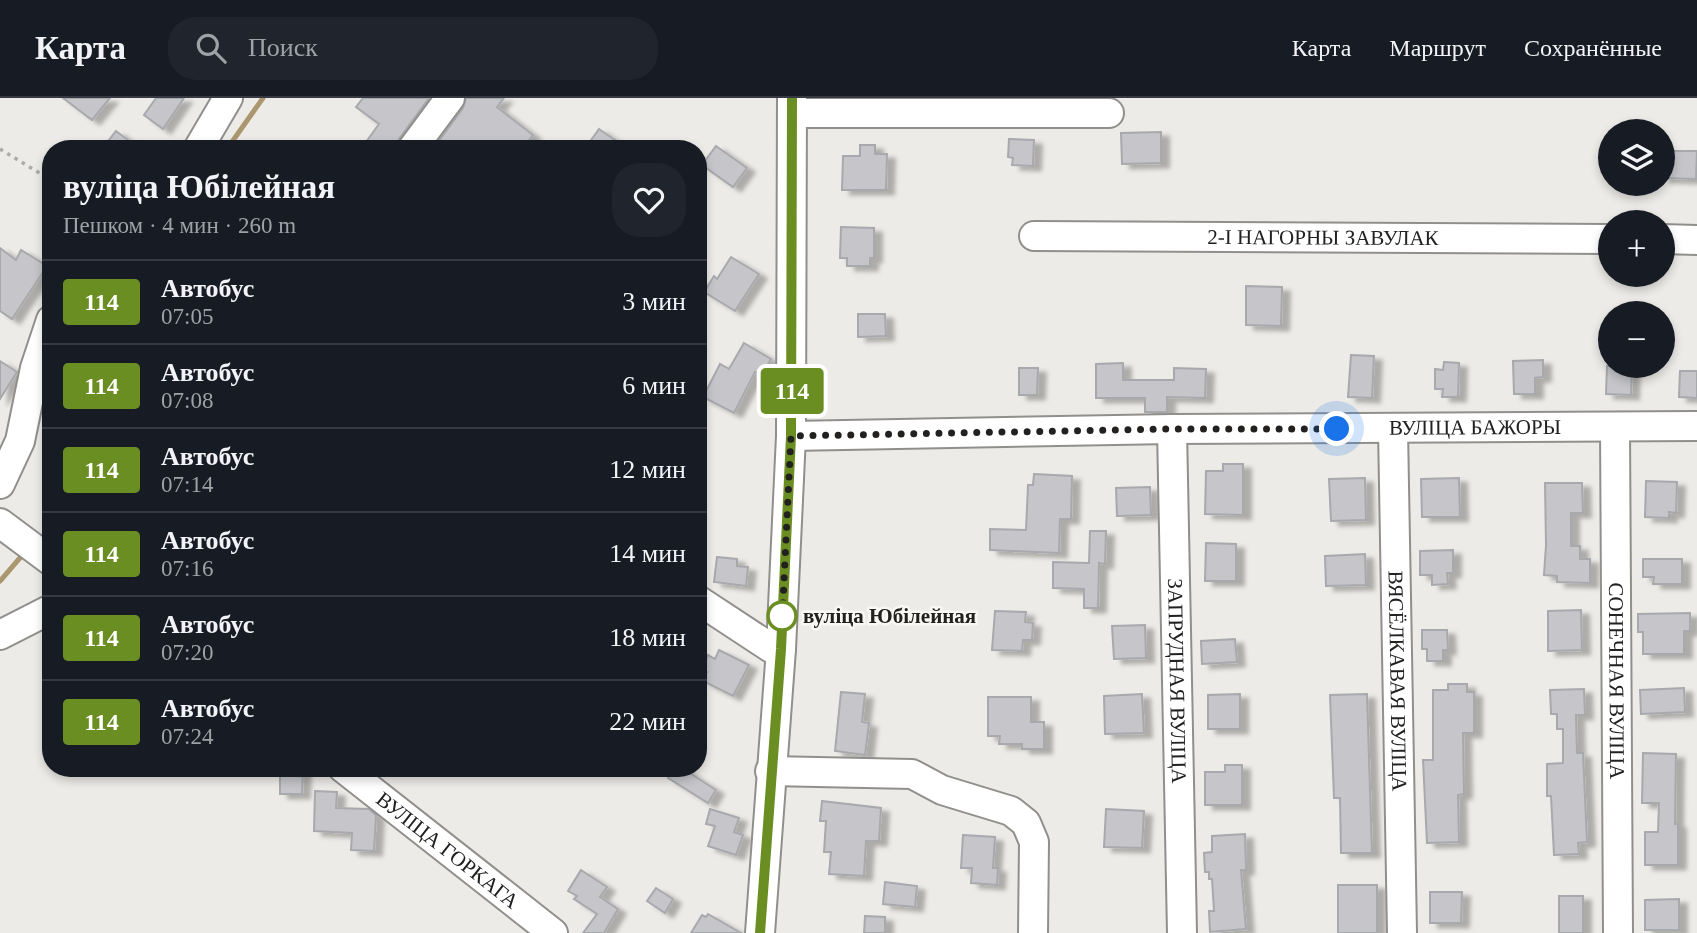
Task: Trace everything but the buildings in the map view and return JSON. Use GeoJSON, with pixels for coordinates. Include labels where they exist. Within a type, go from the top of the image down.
{"type":"FeatureCollection","features":[{"type":"Feature","properties":{"kind":"street"},"geometry":{"type":"LineString","coordinates":[[203,140],[228,98]]}},
{"type":"Feature","properties":{"kind":"street"},"geometry":{"type":"LineString","coordinates":[[419,140],[450,98]]}},
{"type":"Feature","properties":{"kind":"street"},"geometry":{"type":"LineString","coordinates":[[760,933],[781,649],[791,436],[792,106],[1109,113]]}},
{"type":"Feature","properties":{"kind":"street","name":"2-І НАГОРНЫ ЗАВУЛАК"},"geometry":{"type":"LineString","coordinates":[[1034,236],[1598,239]]}},
{"type":"Feature","properties":{"kind":"street"},"geometry":{"type":"LineString","coordinates":[[1675,240],[1697,240]]}},
{"type":"Feature","properties":{"kind":"street"},"geometry":{"type":"LineString","coordinates":[[0,484],[20,441],[42,347]]}},
{"type":"Feature","properties":{"kind":"street","name":"ВУЛІЦА БАЖОРЫ"},"geometry":{"type":"LineString","coordinates":[[791,436],[1172,429],[1697,426]]}},
{"type":"Feature","properties":{"kind":"street","name":"СОНЕЧНАЯ ВУЛІЦА"},"geometry":{"type":"LineString","coordinates":[[1615,427],[1618,933]]}},
{"type":"Feature","properties":{"kind":"street","name":"ЗАПРУДНАЯ ВУЛІЦА"},"geometry":{"type":"LineString","coordinates":[[1172,429],[1182,933]]}},
{"type":"Feature","properties":{"kind":"street","name":"ВЯСЁЛКАВАЯ ВУЛІЦА"},"geometry":{"type":"LineString","coordinates":[[1393,429],[1402,933]]}},
{"type":"Feature","properties":{"kind":"street"},"geometry":{"type":"LineString","coordinates":[[0,523],[42,554]]}},
{"type":"Feature","properties":{"kind":"street"},"geometry":{"type":"LineString","coordinates":[[707,606],[771,648],[781,649]]}},
{"type":"Feature","properties":{"kind":"street"},"geometry":{"type":"LineString","coordinates":[[0,635],[42,613]]}},
{"type":"Feature","properties":{"kind":"street"},"geometry":{"type":"LineString","coordinates":[[770,771],[912,774],[942,790],[1011,811],[1026,823],[1034,842],[1033,933]]}},
{"type":"Feature","properties":{"kind":"street","name":"ВУЛІЦА ГОРКАГА"},"geometry":{"type":"LineString","coordinates":[[355,777],[554,933]]}},
{"type":"Feature","properties":{"kind":"path"},"geometry":{"type":"LineString","coordinates":[[0,149],[42,175]]}},
{"type":"Feature","properties":{"kind":"waterway"},"geometry":{"type":"LineString","coordinates":[[233,140],[263,98]]}},
{"type":"Feature","properties":{"kind":"waterway"},"geometry":{"type":"LineString","coordinates":[[0,581],[25,552]]}},
{"type":"Feature","properties":{"kind":"bus line","name":"114"},"geometry":{"type":"LineString","coordinates":[[760,933],[781,649],[791,436],[792,98]]}},
{"type":"Feature","properties":{"kind":"place","name":"вуліца Юбілейная"},"geometry":{"type":"Point","coordinates":[782,616]}},
{"type":"Feature","properties":{"kind":"route"},"geometry":{"type":"LineString","coordinates":[[782,616],[782,622],[791,436],[1172,429],[1337,429]]}}]}
